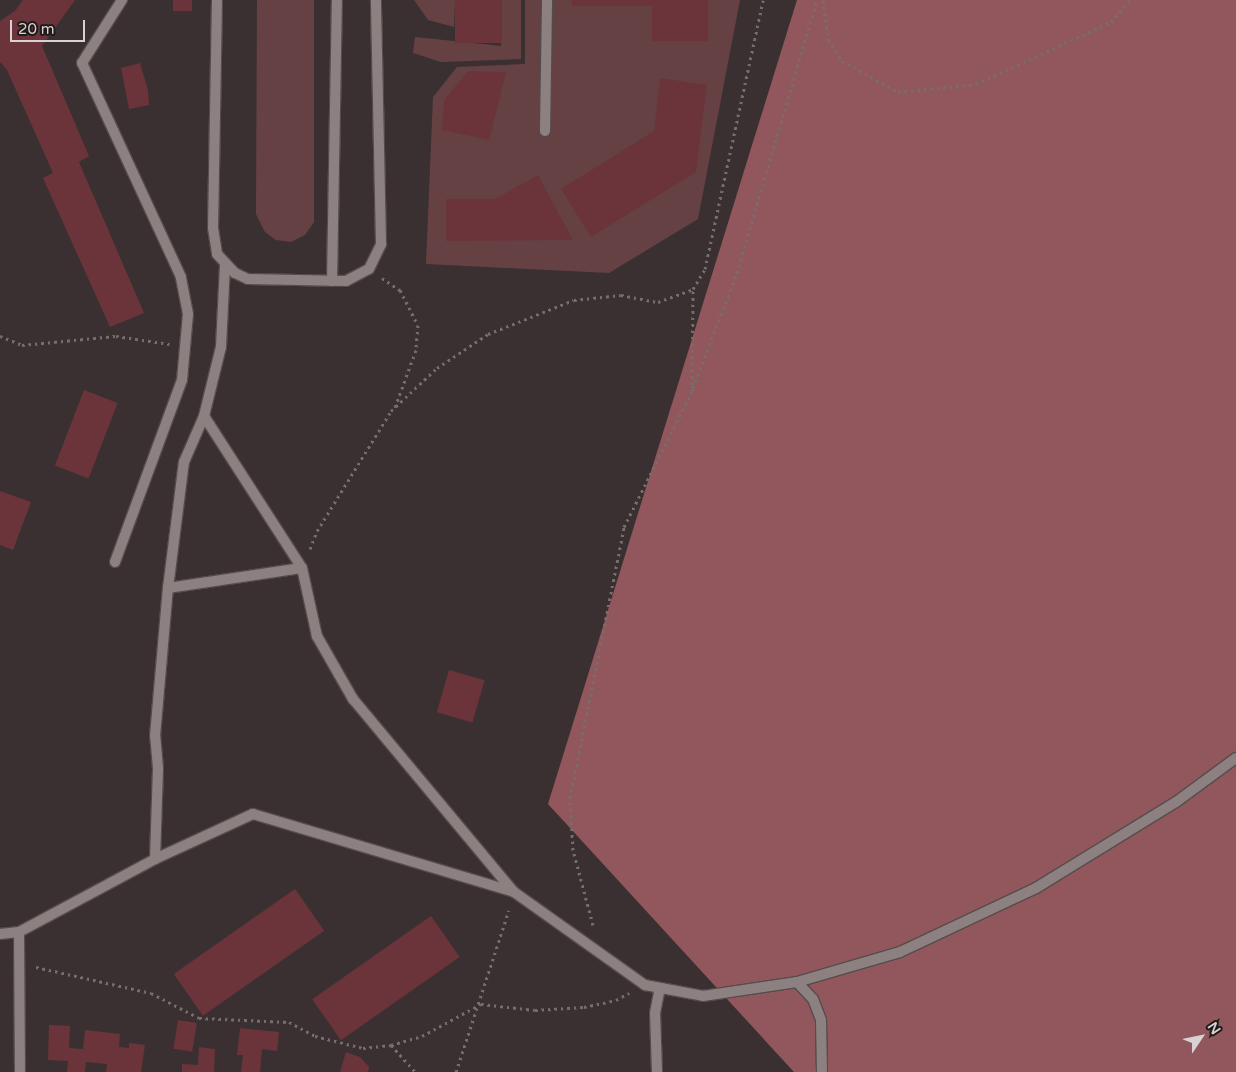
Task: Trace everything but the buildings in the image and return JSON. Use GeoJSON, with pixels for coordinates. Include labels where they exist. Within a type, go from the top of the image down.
{"type":"FeatureCollection","features":[{"type":"Feature","properties":{"kind":"street"},"geometry":{"type":"LineString","coordinates":[[115,562],[182,380],[188,314],[181,277],[82,63],[122,0]]}},
{"type":"Feature","properties":{"kind":"street"},"geometry":{"type":"LineString","coordinates":[[155,858],[158,768],[155,736],[168,588],[184,462],[204,416],[221,347],[225,265],[213,241],[217,0]]}},
{"type":"Feature","properties":{"kind":"street"},"geometry":{"type":"LineString","coordinates":[[332,281],[337,0]]}},
{"type":"Feature","properties":{"kind":"street"},"geometry":{"type":"LineString","coordinates":[[225,265],[248,279],[346,281],[370,269],[381,244],[376,0]]}},
{"type":"Feature","properties":{"kind":"street"},"geometry":{"type":"LineString","coordinates":[[545,130],[547,0]]}},
{"type":"Feature","properties":{"kind":"street"},"geometry":{"type":"LineString","coordinates":[[204,416],[302,568],[317,636],[352,698],[514,892],[645,985],[703,996],[797,982],[900,952],[1036,888],[1176,802],[1236,758]]}},
{"type":"Feature","properties":{"kind":"street"},"geometry":{"type":"LineString","coordinates":[[168,588],[302,568]]}},
{"type":"Feature","properties":{"kind":"street"},"geometry":{"type":"LineString","coordinates":[[0,934],[19,932],[155,858],[253,814],[514,892]]}},
{"type":"Feature","properties":{"kind":"street"},"geometry":{"type":"LineString","coordinates":[[19,932],[20,1072]]}},
{"type":"Feature","properties":{"kind":"street"},"geometry":{"type":"LineString","coordinates":[[797,982],[813,999],[820,1020],[822,1072]]}},
{"type":"Feature","properties":{"kind":"street"},"geometry":{"type":"LineString","coordinates":[[657,1072],[655,1013],[660,988]]}},
{"type":"Feature","properties":{"kind":"path"},"geometry":{"type":"LineString","coordinates":[[692,391],[693,289],[706,269],[763,0]]}},
{"type":"Feature","properties":{"kind":"path"},"geometry":{"type":"LineString","coordinates":[[600,954],[573,850],[570,798],[624,527],[692,391],[737,273],[818,0]]}},
{"type":"Feature","properties":{"kind":"path"},"geometry":{"type":"LineString","coordinates":[[823,0],[828,40],[842,61],[898,92],[976,84],[1111,22],[1130,0]]}},
{"type":"Feature","properties":{"kind":"path"},"geometry":{"type":"LineString","coordinates":[[370,269],[400,290],[418,325],[416,350],[394,408]]}},
{"type":"Feature","properties":{"kind":"path"},"geometry":{"type":"LineString","coordinates":[[302,568],[317,532],[367,446],[394,408],[437,368],[488,334],[574,300],[621,295],[658,302],[693,289]]}},
{"type":"Feature","properties":{"kind":"path"},"geometry":{"type":"LineString","coordinates":[[0,336],[22,345],[116,336],[185,344]]}},
{"type":"Feature","properties":{"kind":"path"},"geometry":{"type":"LineString","coordinates":[[456,1072],[481,1004],[514,892]]}},
{"type":"Feature","properties":{"kind":"path"},"geometry":{"type":"LineString","coordinates":[[19,963],[151,993],[199,1018],[289,1022],[315,1036],[363,1048],[391,1045],[422,1036],[481,1004],[534,1010],[584,1007],[616,1000],[645,985]]}},
{"type":"Feature","properties":{"kind":"path"},"geometry":{"type":"LineString","coordinates":[[391,1045],[415,1072]]}},
{"type":"Feature","properties":{"kind":"shaded area"},"geometry":{"type":"Polygon","coordinates":[[[257,0],[314,0],[314,222],[305,235],[291,242],[276,240],[265,232],[256,214],[257,0]]]}},
{"type":"Feature","properties":{"kind":"shaded area"},"geometry":{"type":"Polygon","coordinates":[[[414,0],[455,0],[454,27],[428,20],[414,0]]]}},
{"type":"Feature","properties":{"kind":"shaded area"},"geometry":{"type":"Polygon","coordinates":[[[502,0],[521,0],[521,59],[441,62],[413,53],[415,37],[501,46],[502,0]]]}},
{"type":"Feature","properties":{"kind":"shaded area"},"geometry":{"type":"Polygon","coordinates":[[[525,0],[740,0],[698,219],[609,273],[426,264],[433,97],[457,67],[525,64],[525,0]]]}},
{"type":"Feature","properties":{"kind":"shaded area"},"geometry":{"type":"Polygon","coordinates":[[[797,0],[1236,0],[1236,1072],[794,1072],[548,804],[797,0]]]}}]}
